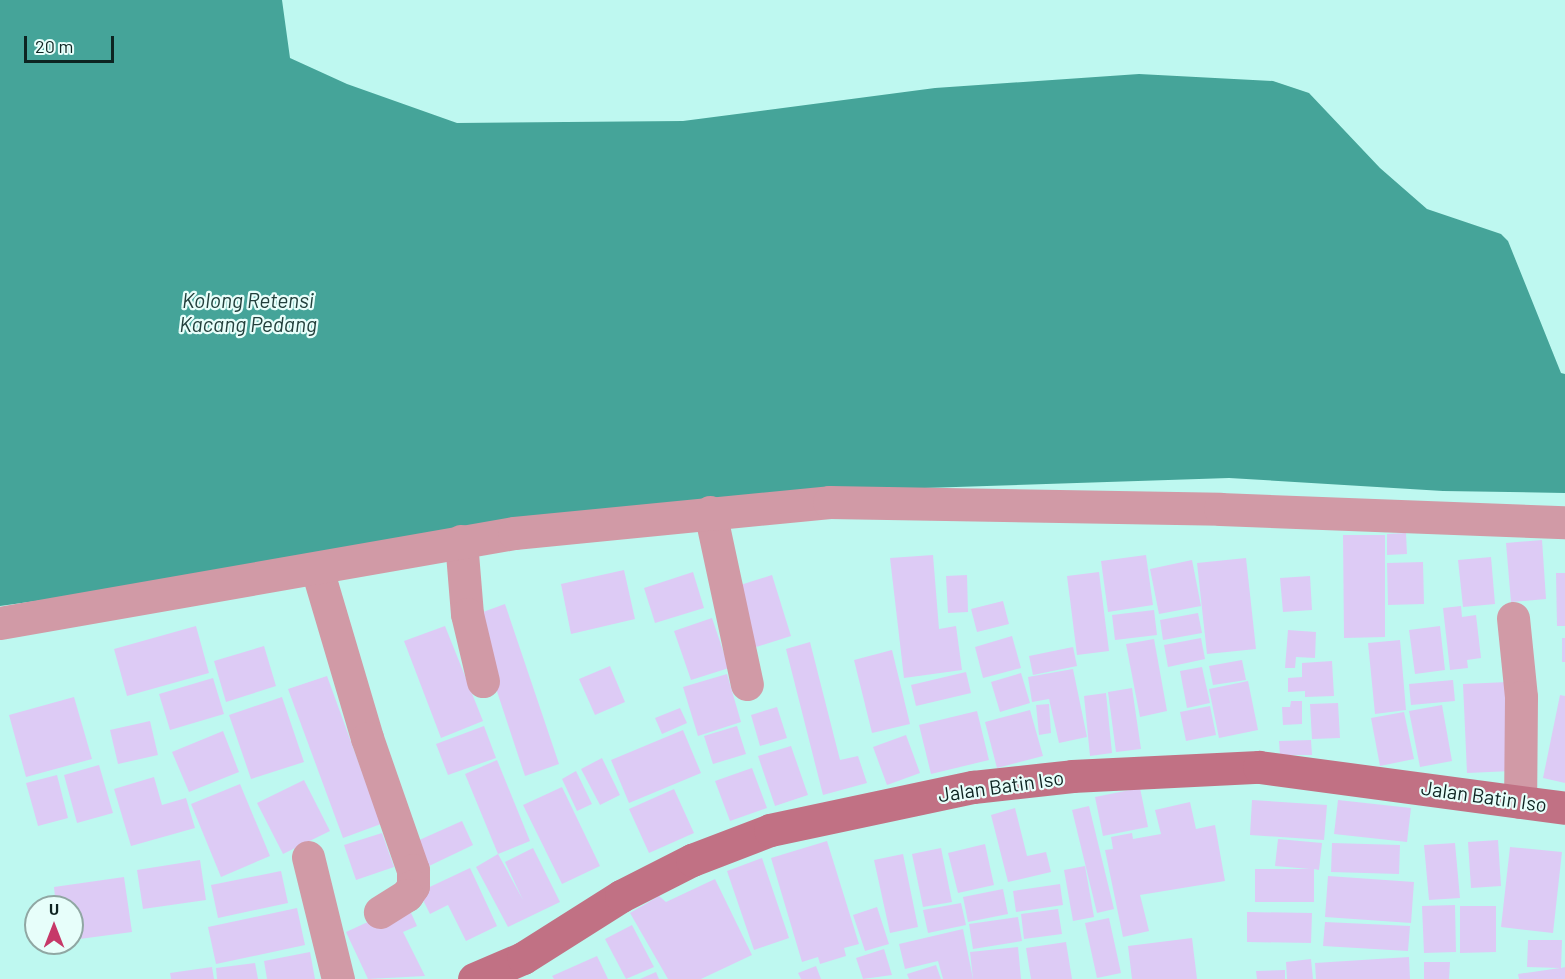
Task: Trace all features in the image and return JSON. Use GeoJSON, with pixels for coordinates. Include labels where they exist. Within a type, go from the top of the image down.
{"type":"FeatureCollection","features":[{"type":"Feature","properties":{"kind":"street"},"geometry":{"type":"LineString","coordinates":[[0,623],[318,569],[461,541],[710,512],[829,502],[1220,509],[1565,522]]}},
{"type":"Feature","properties":{"kind":"street"},"geometry":{"type":"LineString","coordinates":[[710,512],[747,684]]}},
{"type":"Feature","properties":{"kind":"street"},"geometry":{"type":"LineString","coordinates":[[461,541],[467,614],[483,681]]}},
{"type":"Feature","properties":{"kind":"street"},"geometry":{"type":"LineString","coordinates":[[318,569],[367,738],[413,870],[413,886],[407,895],[380,912]]}},
{"type":"Feature","properties":{"kind":"street"},"geometry":{"type":"LineString","coordinates":[[1513,618],[1521,697],[1520,802]]}},
{"type":"Feature","properties":{"kind":"street","name":"Jalan Batin Iso"},"geometry":{"type":"LineString","coordinates":[[474,979],[525,968],[621,896],[692,860],[770,830],[973,787],[1072,776],[1259,767],[1370,779],[1565,808]]}},
{"type":"Feature","properties":{"kind":"street"},"geometry":{"type":"LineString","coordinates":[[308,857],[338,979]]}},
{"type":"Feature","properties":{"kind":"water","name":"Kolong Retensi Kacang Pedang"},"geometry":{"type":"Polygon","coordinates":[[[0,0],[282,0],[290,58],[347,84],[457,123],[683,121],[935,88],[1139,74],[1273,81],[1309,93],[1380,168],[1427,209],[1501,234],[1508,241],[1561,373],[1565,374],[1565,493],[1443,491],[1229,478],[831,491],[0,606],[0,0]]]}},
{"type":"Feature","properties":{"kind":"building"},"geometry":{"type":"Polygon","coordinates":[[[1406,533],[1407,554],[1387,555],[1387,534],[1406,533]]]}},
{"type":"Feature","properties":{"kind":"building"},"geometry":{"type":"Polygon","coordinates":[[[1343,535],[1385,535],[1385,637],[1344,638],[1343,535]]]}},
{"type":"Feature","properties":{"kind":"building"},"geometry":{"type":"Polygon","coordinates":[[[1542,540],[1546,599],[1511,602],[1506,543],[1542,540]]]}},
{"type":"Feature","properties":{"kind":"building"},"geometry":{"type":"Polygon","coordinates":[[[933,555],[939,629],[956,626],[962,670],[904,678],[890,558],[933,555]]]}},
{"type":"Feature","properties":{"kind":"building"},"geometry":{"type":"Polygon","coordinates":[[[1146,555],[1153,605],[1108,612],[1101,561],[1146,555]]]}},
{"type":"Feature","properties":{"kind":"building"},"geometry":{"type":"Polygon","coordinates":[[[1491,557],[1495,604],[1463,607],[1458,560],[1491,557]]]}},
{"type":"Feature","properties":{"kind":"building"},"geometry":{"type":"Polygon","coordinates":[[[1246,558],[1256,649],[1207,654],[1197,563],[1246,558]]]}},
{"type":"Feature","properties":{"kind":"building"},"geometry":{"type":"Polygon","coordinates":[[[1192,560],[1201,606],[1159,614],[1150,569],[1192,560]]]}},
{"type":"Feature","properties":{"kind":"building"},"geometry":{"type":"Polygon","coordinates":[[[1423,562],[1424,604],[1388,605],[1387,563],[1423,562]]]}},
{"type":"Feature","properties":{"kind":"building"},"geometry":{"type":"Polygon","coordinates":[[[624,570],[635,619],[571,634],[561,584],[624,570]]]}},
{"type":"Feature","properties":{"kind":"building"},"geometry":{"type":"Polygon","coordinates":[[[693,572],[704,608],[655,623],[644,588],[693,572]]]}},
{"type":"Feature","properties":{"kind":"building"},"geometry":{"type":"Polygon","coordinates":[[[1099,572],[1109,651],[1077,655],[1067,576],[1099,572]]]}},
{"type":"Feature","properties":{"kind":"building"},"geometry":{"type":"Polygon","coordinates":[[[1556,573],[1565,573],[1565,626],[1557,626],[1556,573]]]}},
{"type":"Feature","properties":{"kind":"building"},"geometry":{"type":"Polygon","coordinates":[[[772,575],[791,636],[753,648],[734,587],[772,575]]]}},
{"type":"Feature","properties":{"kind":"building"},"geometry":{"type":"Polygon","coordinates":[[[967,575],[968,612],[948,613],[946,576],[967,575]]]}},
{"type":"Feature","properties":{"kind":"building"},"geometry":{"type":"Polygon","coordinates":[[[1310,576],[1312,610],[1283,612],[1280,578],[1310,576]]]}},
{"type":"Feature","properties":{"kind":"building"},"geometry":{"type":"Polygon","coordinates":[[[1003,601],[1009,624],[977,632],[971,609],[1003,601]]]}},
{"type":"Feature","properties":{"kind":"building"},"geometry":{"type":"Polygon","coordinates":[[[505,604],[559,764],[525,776],[472,616],[505,604]]]}},
{"type":"Feature","properties":{"kind":"building"},"geometry":{"type":"Polygon","coordinates":[[[1461,606],[1462,617],[1476,615],[1481,658],[1467,660],[1468,668],[1450,670],[1443,608],[1461,606]]]}},
{"type":"Feature","properties":{"kind":"building"},"geometry":{"type":"Polygon","coordinates":[[[1154,610],[1157,635],[1115,640],[1112,615],[1154,610]]]}},
{"type":"Feature","properties":{"kind":"building"},"geometry":{"type":"Polygon","coordinates":[[[1198,613],[1202,633],[1163,640],[1160,620],[1198,613]]]}},
{"type":"Feature","properties":{"kind":"building"},"geometry":{"type":"Polygon","coordinates":[[[712,618],[729,668],[691,680],[674,631],[712,618]]]}},
{"type":"Feature","properties":{"kind":"building"},"geometry":{"type":"Polygon","coordinates":[[[196,626],[209,673],[127,696],[114,649],[196,626]]]}},
{"type":"Feature","properties":{"kind":"building"},"geometry":{"type":"Polygon","coordinates":[[[445,626],[483,721],[441,738],[404,641],[445,626]]]}},
{"type":"Feature","properties":{"kind":"building"},"geometry":{"type":"Polygon","coordinates":[[[1440,626],[1445,670],[1415,674],[1409,630],[1440,626]]]}},
{"type":"Feature","properties":{"kind":"building"},"geometry":{"type":"Polygon","coordinates":[[[1288,630],[1316,632],[1315,658],[1296,657],[1295,668],[1285,668],[1288,630]]]}},
{"type":"Feature","properties":{"kind":"building"},"geometry":{"type":"Polygon","coordinates":[[[1012,636],[1021,668],[983,678],[975,647],[1012,636]]]}},
{"type":"Feature","properties":{"kind":"building"},"geometry":{"type":"Polygon","coordinates":[[[1201,638],[1205,659],[1168,667],[1164,645],[1201,638]]]}},
{"type":"Feature","properties":{"kind":"building"},"geometry":{"type":"Polygon","coordinates":[[[1562,638],[1565,638],[1565,662],[1562,662],[1562,638]]]}},
{"type":"Feature","properties":{"kind":"building"},"geometry":{"type":"Polygon","coordinates":[[[1154,639],[1167,711],[1140,717],[1126,644],[1154,639]]]}},
{"type":"Feature","properties":{"kind":"building"},"geometry":{"type":"Polygon","coordinates":[[[1400,640],[1406,710],[1375,714],[1368,643],[1400,640]]]}},
{"type":"Feature","properties":{"kind":"building"},"geometry":{"type":"Polygon","coordinates":[[[810,642],[840,760],[858,756],[867,783],[823,795],[786,649],[810,642]]]}},
{"type":"Feature","properties":{"kind":"building"},"geometry":{"type":"Polygon","coordinates":[[[264,646],[276,686],[226,702],[214,661],[264,646]]]}},
{"type":"Feature","properties":{"kind":"building"},"geometry":{"type":"Polygon","coordinates":[[[1073,647],[1077,666],[1033,675],[1029,656],[1073,647]]]}},
{"type":"Feature","properties":{"kind":"building"},"geometry":{"type":"Polygon","coordinates":[[[892,650],[910,724],[872,733],[854,660],[892,650]]]}},
{"type":"Feature","properties":{"kind":"building"},"geometry":{"type":"Polygon","coordinates":[[[1242,660],[1246,680],[1213,685],[1209,666],[1242,660]]]}},
{"type":"Feature","properties":{"kind":"building"},"geometry":{"type":"Polygon","coordinates":[[[1332,661],[1334,696],[1305,697],[1305,691],[1288,692],[1288,678],[1302,677],[1302,663],[1332,661]]]}},
{"type":"Feature","properties":{"kind":"building"},"geometry":{"type":"Polygon","coordinates":[[[610,666],[625,702],[595,715],[579,679],[610,666]]]}},
{"type":"Feature","properties":{"kind":"building"},"geometry":{"type":"Polygon","coordinates":[[[1202,667],[1210,703],[1187,708],[1180,671],[1202,667]]]}},
{"type":"Feature","properties":{"kind":"building"},"geometry":{"type":"Polygon","coordinates":[[[1073,669],[1087,737],[1059,743],[1049,699],[1032,702],[1028,677],[1073,669]]]}},
{"type":"Feature","properties":{"kind":"building"},"geometry":{"type":"Polygon","coordinates":[[[966,672],[971,693],[916,706],[911,685],[966,672]]]}},
{"type":"Feature","properties":{"kind":"building"},"geometry":{"type":"Polygon","coordinates":[[[1021,673],[1030,703],[1000,712],[991,682],[1021,673]]]}},
{"type":"Feature","properties":{"kind":"building"},"geometry":{"type":"Polygon","coordinates":[[[727,674],[741,722],[698,736],[683,687],[727,674]]]}},
{"type":"Feature","properties":{"kind":"building"},"geometry":{"type":"Polygon","coordinates":[[[327,676],[381,824],[343,838],[288,689],[327,676]]]}},
{"type":"Feature","properties":{"kind":"building"},"geometry":{"type":"Polygon","coordinates":[[[213,678],[224,714],[170,730],[159,694],[213,678]]]}},
{"type":"Feature","properties":{"kind":"building"},"geometry":{"type":"Polygon","coordinates":[[[1453,680],[1455,701],[1411,705],[1409,684],[1453,680]]]}},
{"type":"Feature","properties":{"kind":"building"},"geometry":{"type":"Polygon","coordinates":[[[1248,681],[1258,730],[1219,738],[1209,689],[1248,681]]]}},
{"type":"Feature","properties":{"kind":"building"},"geometry":{"type":"Polygon","coordinates":[[[1508,682],[1512,771],[1467,773],[1463,684],[1508,682]]]}},
{"type":"Feature","properties":{"kind":"building"},"geometry":{"type":"Polygon","coordinates":[[[1132,688],[1141,749],[1116,752],[1108,692],[1132,688]]]}},
{"type":"Feature","properties":{"kind":"building"},"geometry":{"type":"Polygon","coordinates":[[[1106,693],[1112,753],[1090,756],[1084,696],[1106,693]]]}},
{"type":"Feature","properties":{"kind":"building"},"geometry":{"type":"Polygon","coordinates":[[[1560,695],[1565,696],[1565,783],[1543,778],[1560,695]]]}},
{"type":"Feature","properties":{"kind":"building"},"geometry":{"type":"Polygon","coordinates":[[[74,697],[92,759],[26,777],[9,715],[74,697]]]}},
{"type":"Feature","properties":{"kind":"building"},"geometry":{"type":"Polygon","coordinates":[[[282,697],[304,762],[251,779],[229,715],[282,697]]]}},
{"type":"Feature","properties":{"kind":"building"},"geometry":{"type":"Polygon","coordinates":[[[1291,701],[1302,701],[1302,724],[1283,725],[1282,707],[1290,707],[1291,701]]]}},
{"type":"Feature","properties":{"kind":"building"},"geometry":{"type":"Polygon","coordinates":[[[1338,703],[1340,738],[1312,739],[1310,704],[1338,703]]]}},
{"type":"Feature","properties":{"kind":"building"},"geometry":{"type":"Polygon","coordinates":[[[1049,704],[1051,733],[1039,735],[1036,705],[1049,704]]]}},
{"type":"Feature","properties":{"kind":"building"},"geometry":{"type":"Polygon","coordinates":[[[1442,705],[1452,761],[1420,767],[1409,711],[1442,705]]]}},
{"type":"Feature","properties":{"kind":"building"},"geometry":{"type":"Polygon","coordinates":[[[1210,706],[1216,735],[1186,741],[1180,712],[1210,706]]]}},
{"type":"Feature","properties":{"kind":"building"},"geometry":{"type":"Polygon","coordinates":[[[777,707],[787,738],[760,746],[751,715],[777,707]]]}},
{"type":"Feature","properties":{"kind":"building"},"geometry":{"type":"Polygon","coordinates":[[[680,708],[687,723],[662,734],[655,718],[680,708]]]}},
{"type":"Feature","properties":{"kind":"building"},"geometry":{"type":"Polygon","coordinates":[[[1030,710],[1043,756],[997,768],[985,722],[1030,710]]]}},
{"type":"Feature","properties":{"kind":"building"},"geometry":{"type":"Polygon","coordinates":[[[977,711],[989,760],[931,774],[919,725],[977,711]]]}},
{"type":"Feature","properties":{"kind":"building"},"geometry":{"type":"Polygon","coordinates":[[[1404,712],[1414,759],[1380,766],[1371,718],[1404,712]]]}},
{"type":"Feature","properties":{"kind":"building"},"geometry":{"type":"Polygon","coordinates":[[[150,721],[158,755],[118,764],[110,730],[150,721]]]}},
{"type":"Feature","properties":{"kind":"building"},"geometry":{"type":"Polygon","coordinates":[[[484,726],[496,758],[448,775],[436,744],[484,726]]]}},
{"type":"Feature","properties":{"kind":"building"},"geometry":{"type":"Polygon","coordinates":[[[737,726],[746,754],[713,764],[704,736],[737,726]]]}},
{"type":"Feature","properties":{"kind":"building"},"geometry":{"type":"Polygon","coordinates":[[[683,730],[701,773],[629,803],[611,760],[683,730]]]}},
{"type":"Feature","properties":{"kind":"building"},"geometry":{"type":"Polygon","coordinates":[[[223,731],[239,772],[189,792],[172,752],[223,731]]]}},
{"type":"Feature","properties":{"kind":"building"},"geometry":{"type":"Polygon","coordinates":[[[906,735],[920,773],[887,785],[873,747],[906,735]]]}},
{"type":"Feature","properties":{"kind":"building"},"geometry":{"type":"Polygon","coordinates":[[[1311,740],[1312,755],[1280,755],[1279,741],[1311,740]]]}},
{"type":"Feature","properties":{"kind":"building"},"geometry":{"type":"Polygon","coordinates":[[[791,746],[808,795],[775,806],[758,756],[791,746]]]}},
{"type":"Feature","properties":{"kind":"building"},"geometry":{"type":"Polygon","coordinates":[[[602,758],[620,795],[600,805],[581,769],[602,758]]]}},
{"type":"Feature","properties":{"kind":"building"},"geometry":{"type":"Polygon","coordinates":[[[497,760],[530,841],[498,854],[465,774],[497,760]]]}},
{"type":"Feature","properties":{"kind":"building"},"geometry":{"type":"Polygon","coordinates":[[[99,765],[113,813],[77,823],[64,775],[99,765]]]}},
{"type":"Feature","properties":{"kind":"building"},"geometry":{"type":"Polygon","coordinates":[[[752,768],[767,808],[730,821],[715,781],[752,768]]]}},
{"type":"Feature","properties":{"kind":"building"},"geometry":{"type":"Polygon","coordinates":[[[576,771],[592,804],[577,811],[562,779],[576,771]]]}},
{"type":"Feature","properties":{"kind":"building"},"geometry":{"type":"Polygon","coordinates":[[[57,775],[68,818],[38,826],[26,783],[57,775]]]}},
{"type":"Feature","properties":{"kind":"building"},"geometry":{"type":"Polygon","coordinates":[[[154,777],[162,805],[186,798],[195,828],[131,846],[114,789],[154,777]]]}},
{"type":"Feature","properties":{"kind":"building"},"geometry":{"type":"Polygon","coordinates":[[[304,780],[330,831],[283,854],[257,803],[304,780]]]}},
{"type":"Feature","properties":{"kind":"building"},"geometry":{"type":"Polygon","coordinates":[[[240,784],[270,856],[221,877],[191,804],[240,784]]]}},
{"type":"Feature","properties":{"kind":"building"},"geometry":{"type":"Polygon","coordinates":[[[562,787],[600,866],[562,884],[523,805],[562,787]]]}},
{"type":"Feature","properties":{"kind":"building"},"geometry":{"type":"Polygon","coordinates":[[[1140,788],[1148,827],[1103,836],[1095,797],[1140,788]]]}},
{"type":"Feature","properties":{"kind":"building"},"geometry":{"type":"Polygon","coordinates":[[[674,789],[694,833],[649,853],[629,809],[674,789]]]}},
{"type":"Feature","properties":{"kind":"building"},"geometry":{"type":"Polygon","coordinates":[[[1252,800],[1327,805],[1324,840],[1250,835],[1252,800]]]}},
{"type":"Feature","properties":{"kind":"building"},"geometry":{"type":"Polygon","coordinates":[[[1338,800],[1411,808],[1407,842],[1334,834],[1338,800]]]}},
{"type":"Feature","properties":{"kind":"building"},"geometry":{"type":"Polygon","coordinates":[[[1190,802],[1196,829],[1215,825],[1225,881],[1140,895],[1149,931],[1123,937],[1105,850],[1113,849],[1111,837],[1132,833],[1133,839],[1161,834],[1155,810],[1190,802]]]}},
{"type":"Feature","properties":{"kind":"building"},"geometry":{"type":"Polygon","coordinates":[[[1089,806],[1114,909],[1097,913],[1072,810],[1089,806]]]}},
{"type":"Feature","properties":{"kind":"building"},"geometry":{"type":"Polygon","coordinates":[[[1015,808],[1027,856],[1046,852],[1051,872],[1008,882],[991,815],[1015,808]]]}},
{"type":"Feature","properties":{"kind":"building"},"geometry":{"type":"Polygon","coordinates":[[[462,821],[473,845],[429,866],[417,841],[462,821]]]}},
{"type":"Feature","properties":{"kind":"building"},"geometry":{"type":"Polygon","coordinates":[[[382,833],[394,867],[356,880],[344,845],[382,833]]]}},
{"type":"Feature","properties":{"kind":"building"},"geometry":{"type":"Polygon","coordinates":[[[1278,839],[1322,843],[1319,870],[1314,869],[1314,902],[1255,902],[1255,869],[1310,869],[1275,866],[1278,839]]]}},
{"type":"Feature","properties":{"kind":"building"},"geometry":{"type":"Polygon","coordinates":[[[1498,840],[1501,886],[1471,888],[1468,842],[1498,840]]]}},
{"type":"Feature","properties":{"kind":"building"},"geometry":{"type":"Polygon","coordinates":[[[827,841],[859,944],[844,948],[846,956],[820,964],[818,957],[802,962],[771,858],[827,841]]]}},
{"type":"Feature","properties":{"kind":"building"},"geometry":{"type":"Polygon","coordinates":[[[1332,843],[1400,845],[1399,874],[1331,872],[1332,843]]]}},
{"type":"Feature","properties":{"kind":"building"},"geometry":{"type":"Polygon","coordinates":[[[1455,843],[1460,898],[1429,900],[1424,845],[1455,843]]]}},
{"type":"Feature","properties":{"kind":"building"},"geometry":{"type":"Polygon","coordinates":[[[985,844],[994,885],[958,893],[948,853],[985,844]]]}},
{"type":"Feature","properties":{"kind":"building"},"geometry":{"type":"Polygon","coordinates":[[[1510,847],[1562,852],[1553,933],[1501,927],[1510,847]]]}},
{"type":"Feature","properties":{"kind":"building"},"geometry":{"type":"Polygon","coordinates":[[[533,848],[560,902],[508,927],[476,867],[498,854],[523,900],[505,862],[533,848]]]}},
{"type":"Feature","properties":{"kind":"building"},"geometry":{"type":"Polygon","coordinates":[[[941,848],[952,902],[923,907],[912,854],[941,848]]]}},
{"type":"Feature","properties":{"kind":"building"},"geometry":{"type":"Polygon","coordinates":[[[903,854],[918,927],[890,933],[874,860],[903,854]]]}},
{"type":"Feature","properties":{"kind":"building"},"geometry":{"type":"Polygon","coordinates":[[[762,858],[789,938],[754,950],[727,871],[762,858]]]}},
{"type":"Feature","properties":{"kind":"building"},"geometry":{"type":"Polygon","coordinates":[[[200,860],[206,900],[143,909],[137,870],[200,860]]]}},
{"type":"Feature","properties":{"kind":"building"},"geometry":{"type":"Polygon","coordinates":[[[1085,866],[1094,917],[1073,921],[1064,870],[1085,866]]]}},
{"type":"Feature","properties":{"kind":"building"},"geometry":{"type":"Polygon","coordinates":[[[470,868],[497,926],[466,941],[448,905],[430,914],[419,892],[470,868]]]}},
{"type":"Feature","properties":{"kind":"building"},"geometry":{"type":"Polygon","coordinates":[[[281,871],[288,903],[218,918],[211,885],[281,871]]]}},
{"type":"Feature","properties":{"kind":"building"},"geometry":{"type":"Polygon","coordinates":[[[1328,876],[1414,882],[1411,923],[1325,917],[1328,876]]]}},
{"type":"Feature","properties":{"kind":"building"},"geometry":{"type":"Polygon","coordinates":[[[124,877],[132,932],[84,938],[84,895],[55,895],[54,887],[124,877]]]}},
{"type":"Feature","properties":{"kind":"building"},"geometry":{"type":"Polygon","coordinates":[[[715,879],[752,955],[701,979],[668,979],[630,913],[659,896],[666,902],[715,879]]]}},
{"type":"Feature","properties":{"kind":"building"},"geometry":{"type":"Polygon","coordinates":[[[1060,884],[1063,905],[1016,912],[1013,891],[1060,884]]]}},
{"type":"Feature","properties":{"kind":"building"},"geometry":{"type":"Polygon","coordinates":[[[1003,889],[1008,914],[968,922],[963,897],[1003,889]]]}},
{"type":"Feature","properties":{"kind":"building"},"geometry":{"type":"Polygon","coordinates":[[[961,903],[966,925],[928,933],[923,910],[961,903]]]}},
{"type":"Feature","properties":{"kind":"building"},"geometry":{"type":"Polygon","coordinates":[[[407,904],[417,926],[403,932],[425,976],[368,979],[346,932],[407,904]]]}},
{"type":"Feature","properties":{"kind":"building"},"geometry":{"type":"Polygon","coordinates":[[[1455,905],[1456,952],[1424,953],[1422,906],[1455,905]]]}},
{"type":"Feature","properties":{"kind":"building"},"geometry":{"type":"Polygon","coordinates":[[[1460,906],[1496,906],[1496,952],[1460,953],[1460,906]]]}},
{"type":"Feature","properties":{"kind":"building"},"geometry":{"type":"Polygon","coordinates":[[[877,907],[889,944],[865,951],[853,915],[877,907]]]}},
{"type":"Feature","properties":{"kind":"building"},"geometry":{"type":"Polygon","coordinates":[[[297,908],[305,945],[216,964],[208,927],[297,908]]]}},
{"type":"Feature","properties":{"kind":"building"},"geometry":{"type":"Polygon","coordinates":[[[1058,909],[1062,934],[1024,939],[1021,914],[1058,909]]]}},
{"type":"Feature","properties":{"kind":"building"},"geometry":{"type":"Polygon","coordinates":[[[1247,912],[1312,913],[1311,943],[1247,942],[1247,912]]]}},
{"type":"Feature","properties":{"kind":"building"},"geometry":{"type":"Polygon","coordinates":[[[1018,917],[1022,941],[973,949],[969,924],[1018,917]]]}},
{"type":"Feature","properties":{"kind":"building"},"geometry":{"type":"Polygon","coordinates":[[[1109,918],[1121,973],[1097,978],[1085,923],[1109,918]]]}},
{"type":"Feature","properties":{"kind":"building"},"geometry":{"type":"Polygon","coordinates":[[[1325,922],[1410,926],[1408,951],[1323,946],[1325,922]]]}},
{"type":"Feature","properties":{"kind":"building"},"geometry":{"type":"Polygon","coordinates":[[[632,925],[654,967],[626,979],[605,939],[632,925]]]}},
{"type":"Feature","properties":{"kind":"building"},"geometry":{"type":"Polygon","coordinates":[[[963,929],[973,979],[943,979],[938,961],[905,969],[899,944],[963,929]]]}},
{"type":"Feature","properties":{"kind":"building"},"geometry":{"type":"Polygon","coordinates":[[[1192,938],[1197,979],[1132,979],[1128,946],[1192,938]]]}},
{"type":"Feature","properties":{"kind":"building"},"geometry":{"type":"Polygon","coordinates":[[[1528,940],[1562,940],[1561,968],[1565,967],[1565,979],[1519,979],[1518,974],[1560,968],[1527,967],[1528,940]]]}},
{"type":"Feature","properties":{"kind":"building"},"geometry":{"type":"Polygon","coordinates":[[[1066,942],[1072,979],[1031,979],[1026,948],[1066,942]]]}},
{"type":"Feature","properties":{"kind":"building"},"geometry":{"type":"Polygon","coordinates":[[[1018,947],[1021,979],[973,979],[970,952],[1018,947]]]}},
{"type":"Feature","properties":{"kind":"building"},"geometry":{"type":"Polygon","coordinates":[[[884,949],[892,975],[863,979],[856,958],[884,949]]]}},
{"type":"Feature","properties":{"kind":"building"},"geometry":{"type":"Polygon","coordinates":[[[310,952],[315,979],[267,979],[264,961],[310,952]]]}},
{"type":"Feature","properties":{"kind":"building"},"geometry":{"type":"Polygon","coordinates":[[[597,956],[608,979],[554,979],[552,976],[597,956]]]}},
{"type":"Feature","properties":{"kind":"building"},"geometry":{"type":"Polygon","coordinates":[[[1409,957],[1410,979],[1316,979],[1315,963],[1409,957]]]}},
{"type":"Feature","properties":{"kind":"building"},"geometry":{"type":"Polygon","coordinates":[[[1311,959],[1313,979],[1287,979],[1286,962],[1311,959]]]}},
{"type":"Feature","properties":{"kind":"building"},"geometry":{"type":"Polygon","coordinates":[[[1424,962],[1450,962],[1449,979],[1424,979],[1424,962]]]}},
{"type":"Feature","properties":{"kind":"building"},"geometry":{"type":"Polygon","coordinates":[[[255,963],[258,979],[217,979],[216,968],[255,963]]]}},
{"type":"Feature","properties":{"kind":"building"},"geometry":{"type":"Polygon","coordinates":[[[936,965],[941,979],[909,979],[907,974],[936,965]]]}},
{"type":"Feature","properties":{"kind":"building"},"geometry":{"type":"Polygon","coordinates":[[[816,966],[821,979],[801,979],[798,973],[816,966]]]}},
{"type":"Feature","properties":{"kind":"building"},"geometry":{"type":"Polygon","coordinates":[[[212,967],[214,979],[171,979],[170,973],[212,967]]]}},
{"type":"Feature","properties":{"kind":"building"},"geometry":{"type":"Polygon","coordinates":[[[1285,970],[1285,979],[1257,979],[1256,971],[1285,970]]]}},
{"type":"Feature","properties":{"kind":"building"},"geometry":{"type":"Polygon","coordinates":[[[656,972],[659,979],[640,979],[656,972]]]}}]}
